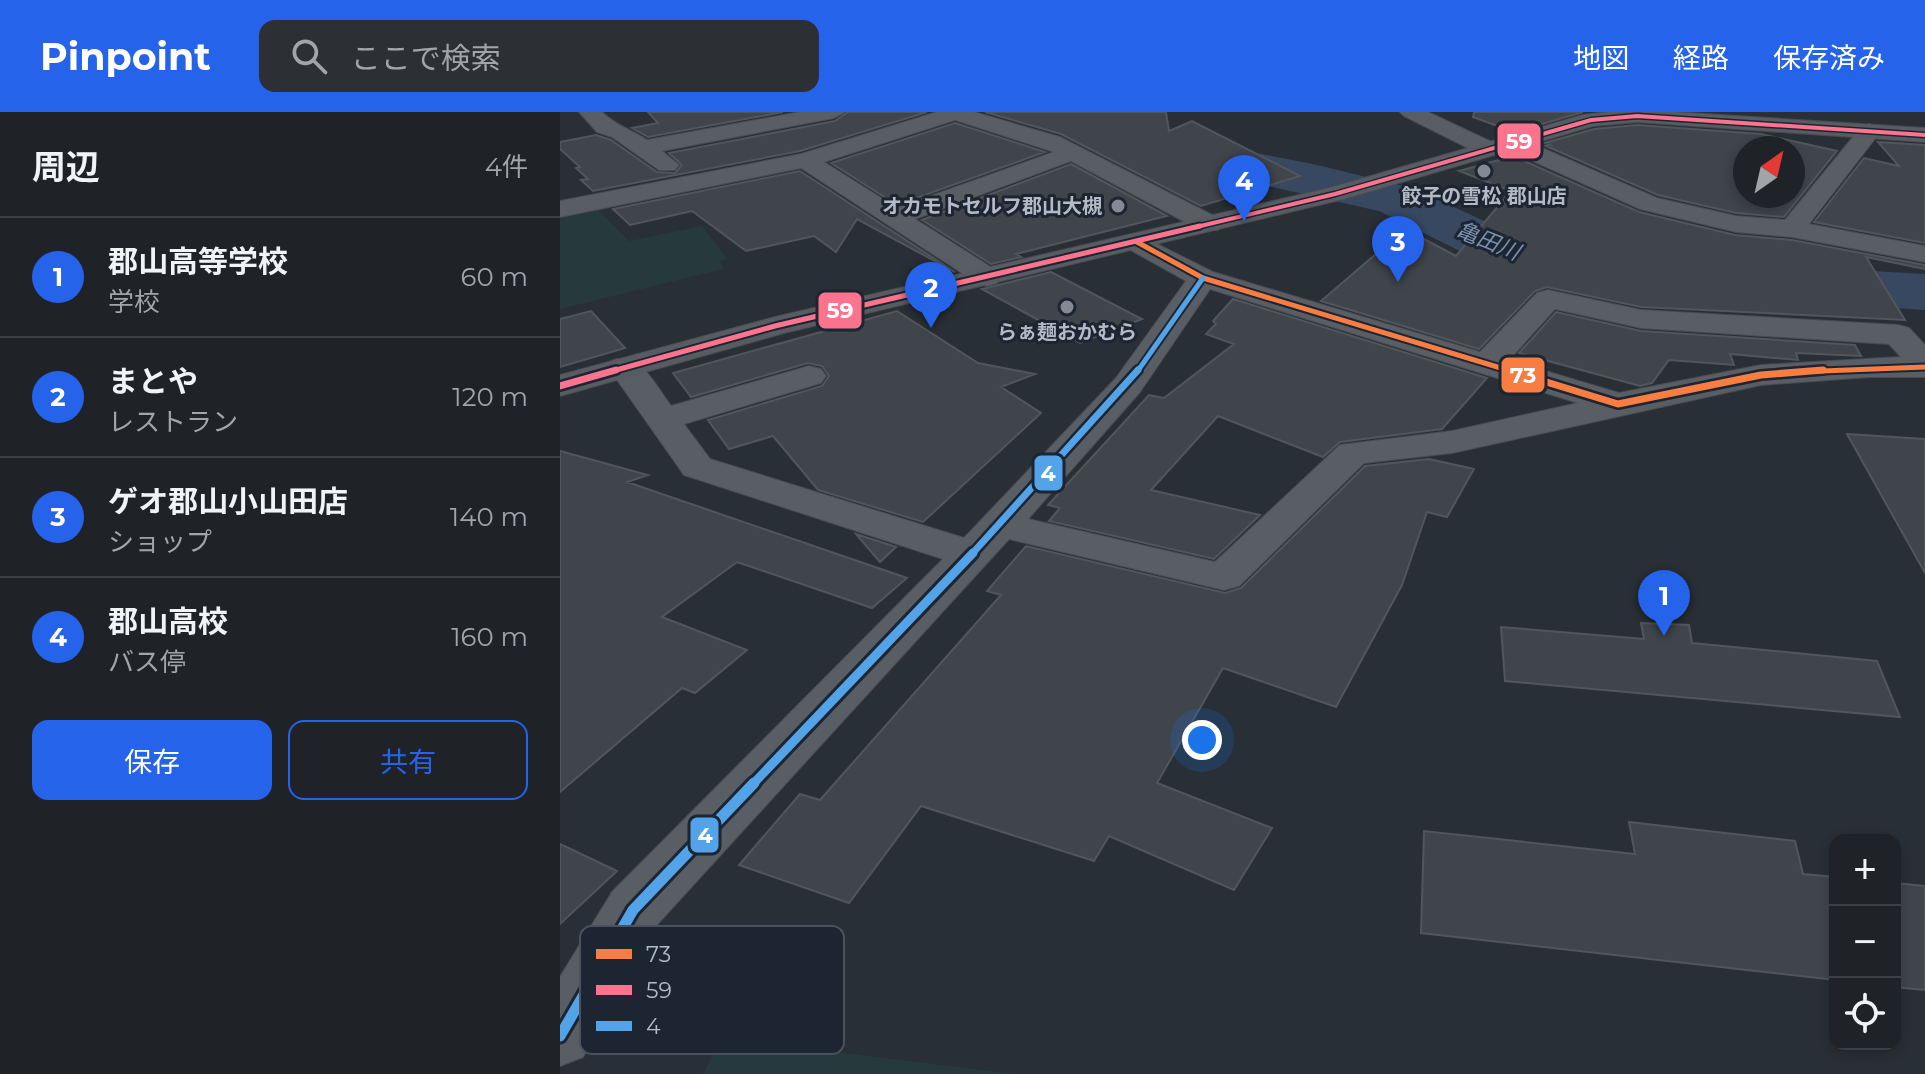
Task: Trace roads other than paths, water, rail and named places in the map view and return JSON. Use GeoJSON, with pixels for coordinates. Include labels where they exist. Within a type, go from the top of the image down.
{"type":"FeatureCollection","features":[{"type":"Feature","properties":{"kind":"street"},"geometry":{"type":"LineString","coordinates":[[590,112],[605,127],[620,132],[692,182]]}},
{"type":"Feature","properties":{"kind":"street"},"geometry":{"type":"LineString","coordinates":[[643,148],[834,112]]}},
{"type":"Feature","properties":{"kind":"street"},"geometry":{"type":"LineString","coordinates":[[560,209],[805,160],[955,112],[1052,142],[1209,224]]}},
{"type":"Feature","properties":{"kind":"street"},"geometry":{"type":"LineString","coordinates":[[1411,112],[1649,204],[1736,224],[1792,229],[1925,254]]}},
{"type":"Feature","properties":{"kind":"street"},"geometry":{"type":"LineString","coordinates":[[560,386],[775,326],[1335,194],[1615,114],[1855,124],[1925,135]]}},
{"type":"Feature","properties":{"kind":"street"},"geometry":{"type":"LineString","coordinates":[[1792,229],[1855,124]]}},
{"type":"Feature","properties":{"kind":"street"},"geometry":{"type":"LineString","coordinates":[[894,217],[937,206],[957,195],[1072,153]]}},
{"type":"Feature","properties":{"kind":"street"},"geometry":{"type":"LineString","coordinates":[[805,160],[987,277]]}},
{"type":"Feature","properties":{"kind":"street"},"geometry":{"type":"LineString","coordinates":[[1137,242],[1203,278],[1618,404]]}},
{"type":"Feature","properties":{"kind":"street"},"geometry":{"type":"LineString","coordinates":[[624,926],[633,910],[1128,385],[1203,278]]}},
{"type":"Feature","properties":{"kind":"street"},"geometry":{"type":"LineString","coordinates":[[1487,364],[1548,299],[1641,319],[1898,335],[1925,366]]}},
{"type":"Feature","properties":{"kind":"street"},"geometry":{"type":"LineString","coordinates":[[625,367],[697,467],[986,539],[1224,577],[1353,453],[1452,442],[1761,375],[1925,366]]}},
{"type":"Feature","properties":{"kind":"street"},"geometry":{"type":"LineString","coordinates":[[663,419],[809,376]]}},
{"type":"Feature","properties":{"kind":"street"},"geometry":{"type":"LineString","coordinates":[[560,1036],[580,1001]]}},
{"type":"Feature","properties":{"kind":"waterway","name":"亀田川"},"geometry":{"type":"LineString","coordinates":[[1067,112],[1141,144],[1313,179],[1397,200],[1489,244],[1548,263],[1588,268]]}},
{"type":"Feature","properties":{"kind":"waterway","name":"亀田川"},"geometry":{"type":"LineString","coordinates":[[1765,282],[1925,292]]}},
{"type":"Feature","properties":{"kind":"place","name":"餃子の雪松 郡山店"},"geometry":{"type":"Point","coordinates":[1484,171]}},
{"type":"Feature","properties":{"kind":"place","name":"オカモトセルフ郡山大槻"},"geometry":{"type":"Point","coordinates":[1118,206]}},
{"type":"Feature","properties":{"kind":"place","name":"郡山高校"},"geometry":{"type":"Point","coordinates":[1244,221]}},
{"type":"Feature","properties":{"kind":"place","name":"ゲオ郡山小山田店"},"geometry":{"type":"Point","coordinates":[1398,282]}},
{"type":"Feature","properties":{"kind":"place","name":"らぁ麺おかむら"},"geometry":{"type":"Point","coordinates":[1067,307]}},
{"type":"Feature","properties":{"kind":"place","name":"まとや"},"geometry":{"type":"Point","coordinates":[931,328]}},
{"type":"Feature","properties":{"kind":"place","name":"郡山高等学校"},"geometry":{"type":"Point","coordinates":[1664,636]}}]}
